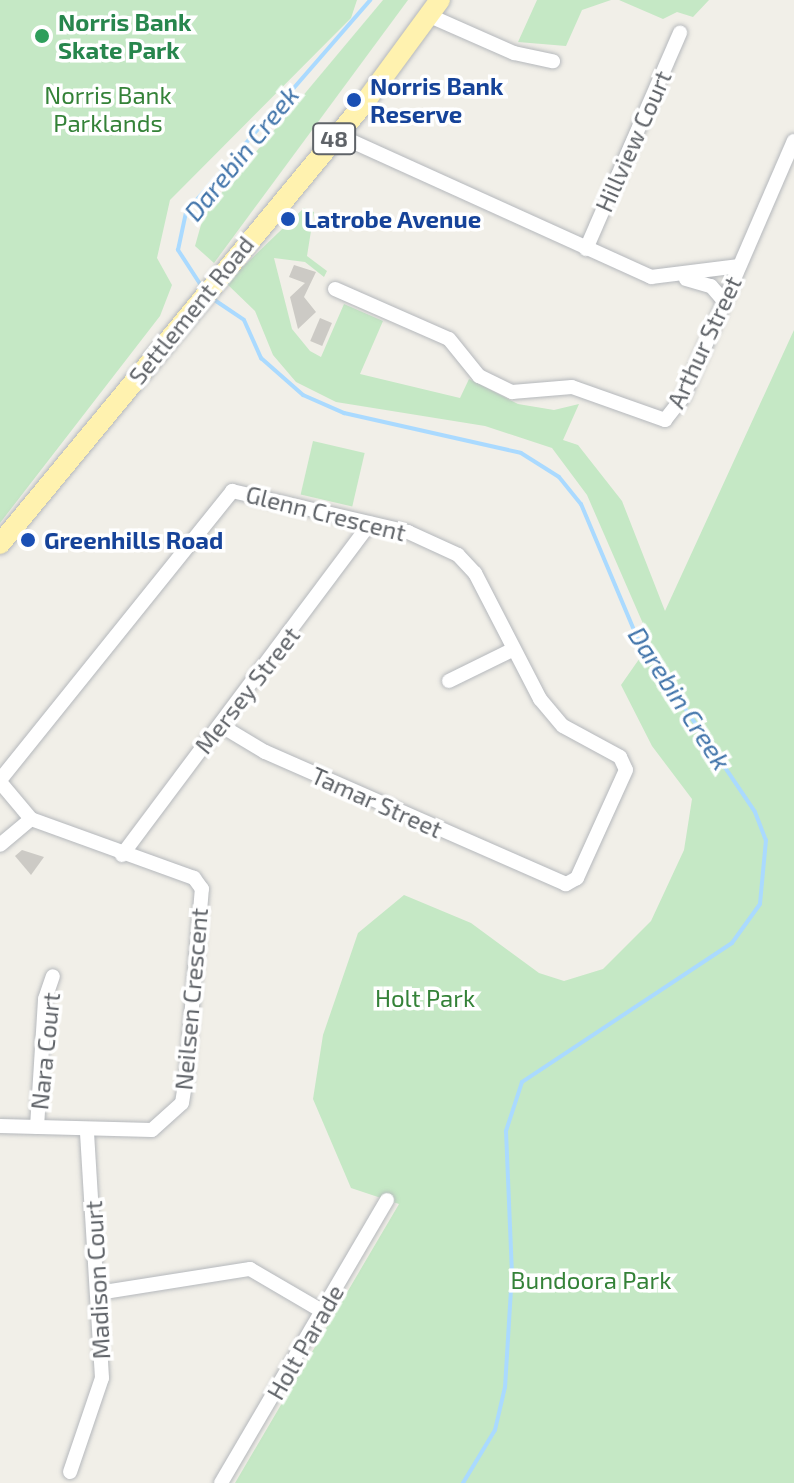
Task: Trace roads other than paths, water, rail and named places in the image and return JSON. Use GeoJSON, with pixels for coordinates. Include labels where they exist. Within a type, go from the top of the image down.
{"type":"FeatureCollection","features":[{"type":"Feature","properties":{"kind":"main road","name":"Settlement Road"},"geometry":{"type":"LineString","coordinates":[[0,544],[220,270],[338,135],[435,8]]}},
{"type":"Feature","properties":{"kind":"street"},"geometry":{"type":"LineString","coordinates":[[435,8],[553,61]]}},
{"type":"Feature","properties":{"kind":"street","name":"Hillview Court"},"geometry":{"type":"LineString","coordinates":[[586,249],[680,33]]}},
{"type":"Feature","properties":{"kind":"street"},"geometry":{"type":"LineString","coordinates":[[338,135],[651,277],[706,283],[724,301]]}},
{"type":"Feature","properties":{"kind":"street","name":"Arthur Street"},"geometry":{"type":"LineString","coordinates":[[335,289],[449,339],[479,376],[512,392],[572,387],[660,421],[676,410],[794,141]]}},
{"type":"Feature","properties":{"kind":"street"},"geometry":{"type":"LineString","coordinates":[[682,278],[739,266]]}},
{"type":"Feature","properties":{"kind":"street","name":"Glenn Crescent"},"geometry":{"type":"LineString","coordinates":[[0,781],[223,495],[232,491],[370,524],[458,555],[540,699],[589,742]]}},
{"type":"Feature","properties":{"kind":"street","name":"Mersey Street"},"geometry":{"type":"LineString","coordinates":[[122,855],[370,524]]}},
{"type":"Feature","properties":{"kind":"street"},"geometry":{"type":"LineString","coordinates":[[449,681],[514,649]]}},
{"type":"Feature","properties":{"kind":"street","name":"Tamar Street"},"geometry":{"type":"LineString","coordinates":[[220,725],[536,874],[566,884],[577,878],[625,777],[620,757],[589,742]]}},
{"type":"Feature","properties":{"kind":"street"},"geometry":{"type":"LineString","coordinates":[[0,781],[31,819],[0,845]]}},
{"type":"Feature","properties":{"kind":"street","name":"Neilsen Crescent"},"geometry":{"type":"LineString","coordinates":[[0,1126],[87,1132],[152,1130],[182,1103],[186,1078],[202,889],[194,878],[122,855],[31,819]]}},
{"type":"Feature","properties":{"kind":"street","name":"Nara Court"},"geometry":{"type":"LineString","coordinates":[[37,1127],[45,999],[53,976]]}},
{"type":"Feature","properties":{"kind":"street","name":"Madison Court"},"geometry":{"type":"LineString","coordinates":[[70,1472],[102,1378],[87,1132]]}},
{"type":"Feature","properties":{"kind":"street","name":"Holt Parade"},"geometry":{"type":"LineString","coordinates":[[221,1483],[387,1200]]}},
{"type":"Feature","properties":{"kind":"street"},"geometry":{"type":"LineString","coordinates":[[98,1293],[250,1269],[322,1311]]}},
{"type":"Feature","properties":{"kind":"waterway","name":"Darebin Creek"},"geometry":{"type":"LineString","coordinates":[[204,290],[178,250],[186,212],[370,0]]}},
{"type":"Feature","properties":{"kind":"waterway","name":"Darebin Creek"},"geometry":{"type":"LineString","coordinates":[[213,299],[244,320],[261,358],[303,395],[344,413],[521,453],[559,477],[581,504],[637,637],[755,812],[766,840],[760,904],[732,943],[522,1082],[506,1131],[512,1273],[505,1387],[495,1430],[463,1483]]}},
{"type":"Feature","properties":{"kind":"place","name":"Norris Bank Skate Park"},"geometry":{"type":"Point","coordinates":[42,36]}},
{"type":"Feature","properties":{"kind":"place","name":"Norris Bank Reserve"},"geometry":{"type":"Point","coordinates":[354,100]}},
{"type":"Feature","properties":{"kind":"place","name":"Latrobe Avenue"},"geometry":{"type":"Point","coordinates":[288,219]}},
{"type":"Feature","properties":{"kind":"place","name":"Greenhills Road"},"geometry":{"type":"Point","coordinates":[28,540]}},
{"type":"Feature","properties":{"kind":"park label","name":"Norris Bank Parklands"},"geometry":{"type":"Point","coordinates":[108,109]}},
{"type":"Feature","properties":{"kind":"park label","name":"Holt Park"},"geometry":{"type":"Point","coordinates":[425,998]}},
{"type":"Feature","properties":{"kind":"park label","name":"Bundoora Park"},"geometry":{"type":"Point","coordinates":[591,1280]}}]}
